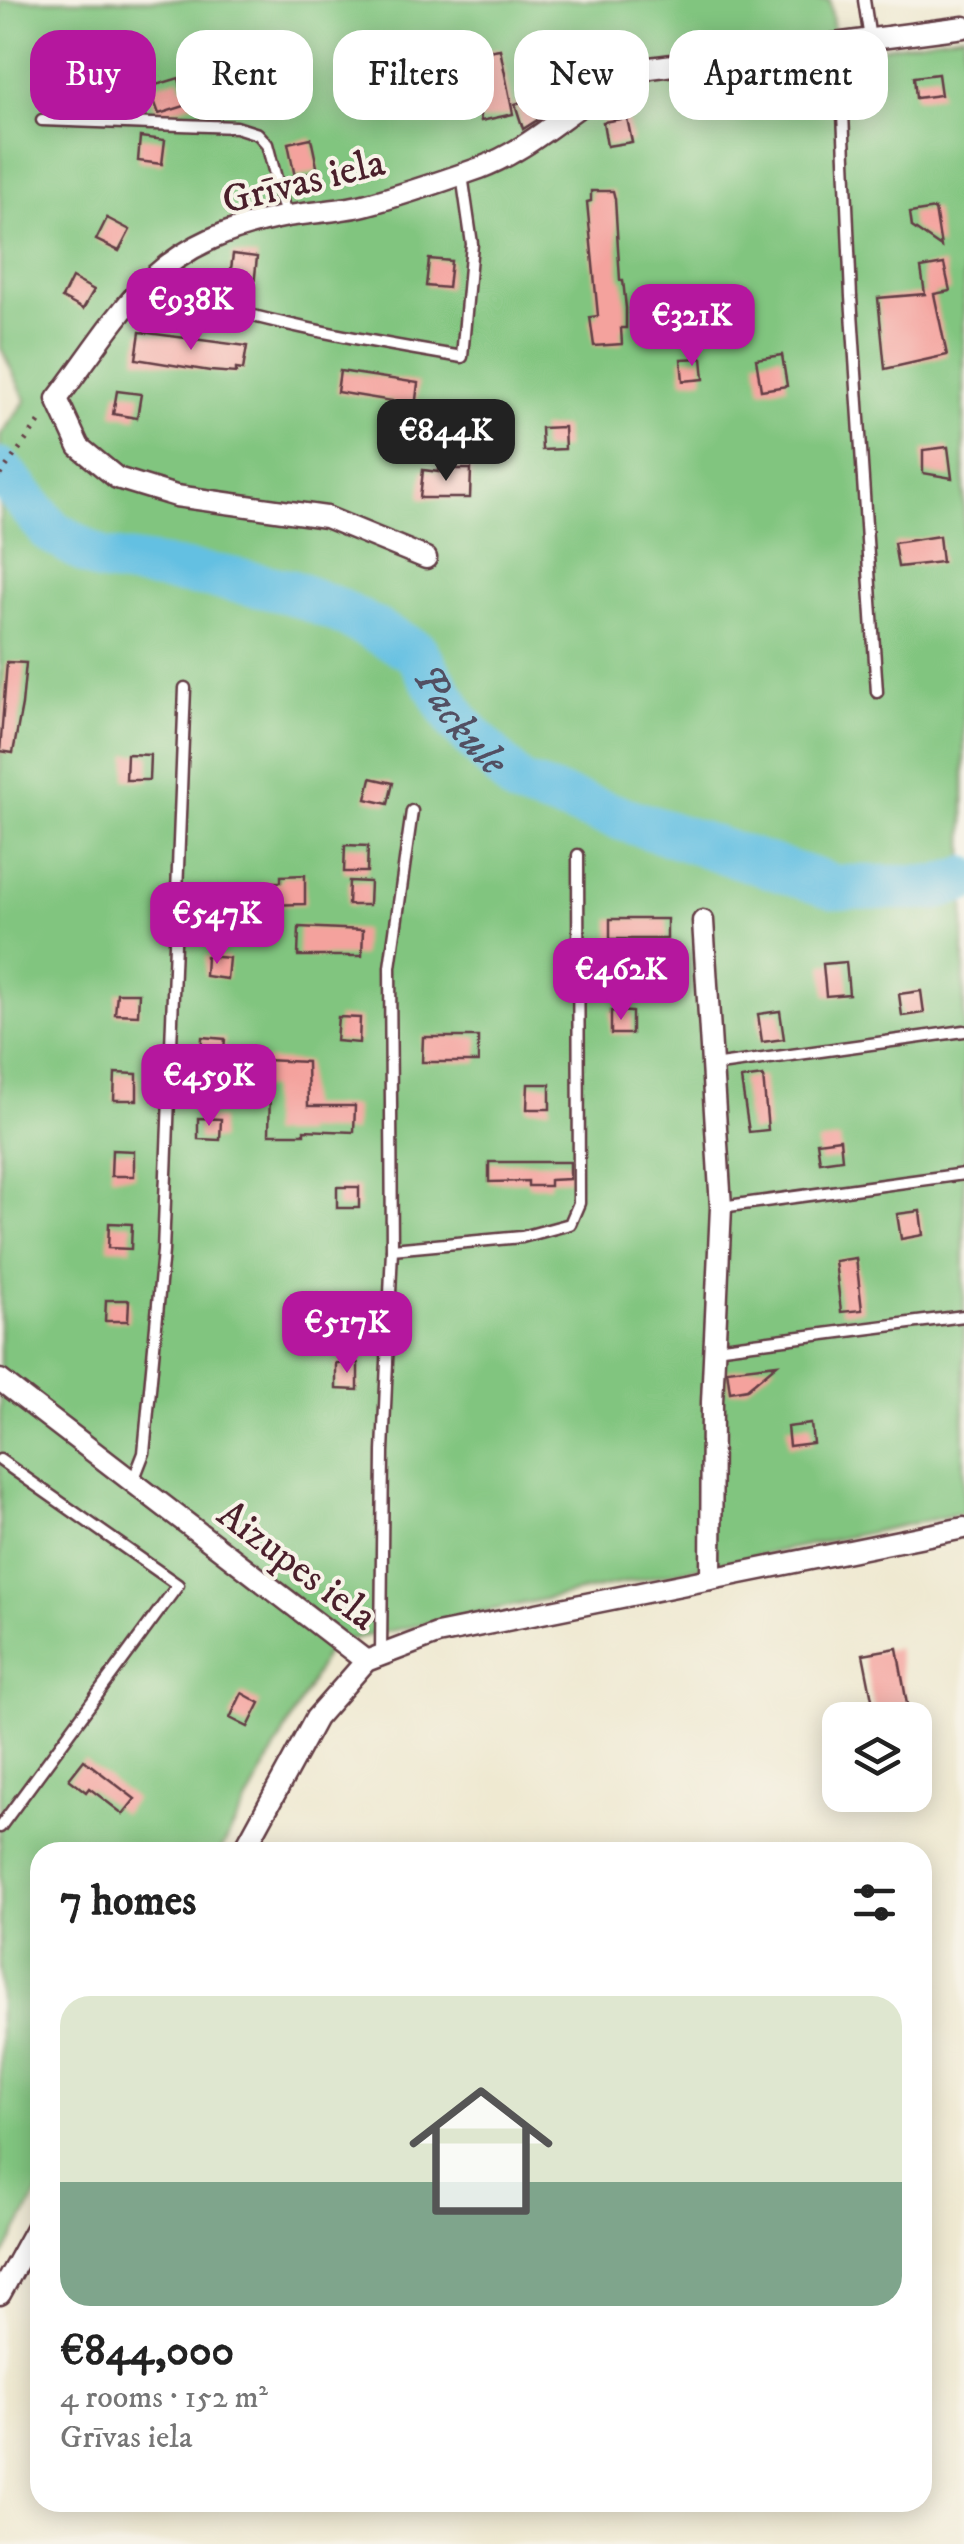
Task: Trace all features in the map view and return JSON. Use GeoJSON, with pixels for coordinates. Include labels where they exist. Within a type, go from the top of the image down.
{"type":"FeatureCollection","features":[{"type":"Feature","properties":{"kind":"street","name":"Grīvas iela"},"geometry":{"type":"LineString","coordinates":[[888,37],[964,26]]}},
{"type":"Feature","properties":{"kind":"street","name":"Grīvas iela"},"geometry":{"type":"LineString","coordinates":[[426,558],[326,517],[176,496],[117,478],[79,447],[57,398],[146,284],[182,255],[222,232],[286,217],[362,206],[484,166],[551,131],[588,98],[622,78],[669,66]]}},
{"type":"Feature","properties":{"kind":"street"},"geometry":{"type":"LineString","coordinates":[[703,921],[722,1207],[714,1348],[710,1579]]}},
{"type":"Feature","properties":{"kind":"street","name":"Aizupes iela"},"geometry":{"type":"LineString","coordinates":[[0,1380],[132,1482],[374,1658],[436,1634],[964,1528]]}},
{"type":"Feature","properties":{"kind":"street"},"geometry":{"type":"LineString","coordinates":[[248,1842],[316,1718],[374,1658]]}},
{"type":"Feature","properties":{"kind":"street"},"geometry":{"type":"LineString","coordinates":[[0,2294],[7,2265],[30,2235]]}},
{"type":"Feature","properties":{"kind":"lane"},"geometry":{"type":"LineString","coordinates":[[864,0],[869,30]]}},
{"type":"Feature","properties":{"kind":"lane"},"geometry":{"type":"LineString","coordinates":[[42,120],[236,127],[258,134],[272,152],[286,217]]}},
{"type":"Feature","properties":{"kind":"lane"},"geometry":{"type":"LineString","coordinates":[[843,120],[877,692]]}},
{"type":"Feature","properties":{"kind":"lane"},"geometry":{"type":"LineString","coordinates":[[146,284],[212,307],[332,335],[462,357],[472,244],[462,173]]}},
{"type":"Feature","properties":{"kind":"lane"},"geometry":{"type":"LineString","coordinates":[[132,1482],[144,1453],[163,1251],[185,688]]}},
{"type":"Feature","properties":{"kind":"lane"},"geometry":{"type":"LineString","coordinates":[[374,1658],[392,1248],[390,966],[412,812]]}},
{"type":"Feature","properties":{"kind":"lane"},"geometry":{"type":"LineString","coordinates":[[392,1248],[522,1236],[570,1224],[579,1202],[578,855]]}},
{"type":"Feature","properties":{"kind":"lane"},"geometry":{"type":"LineString","coordinates":[[712,1066],[964,1031]]}},
{"type":"Feature","properties":{"kind":"lane"},"geometry":{"type":"LineString","coordinates":[[722,1207],[964,1174]]}},
{"type":"Feature","properties":{"kind":"lane"},"geometry":{"type":"LineString","coordinates":[[714,1348],[964,1316]]}},
{"type":"Feature","properties":{"kind":"lane"},"geometry":{"type":"LineString","coordinates":[[0,1827],[178,1585],[1,1463]]}},
{"type":"Feature","properties":{"kind":"path"},"geometry":{"type":"LineString","coordinates":[[0,475],[30,434]]}},
{"type":"Feature","properties":{"kind":"green space"},"geometry":{"type":"Polygon","coordinates":[[[0,0],[830,0],[834,30],[669,30],[669,120],[888,120],[888,47],[964,34],[964,1513],[332,1643],[225,1842],[30,1842],[30,2208],[0,2263],[0,436],[26,400],[0,346],[0,0]]]}},
{"type":"Feature","properties":{"kind":"building"},"geometry":{"type":"Polygon","coordinates":[[[500,49],[513,114],[494,118],[494,50],[500,49]]]}},
{"type":"Feature","properties":{"kind":"building"},"geometry":{"type":"Polygon","coordinates":[[[938,74],[941,95],[916,98],[914,77],[938,74]]]}},
{"type":"Feature","properties":{"kind":"building"},"geometry":{"type":"Polygon","coordinates":[[[176,79],[176,109],[159,114],[156,85],[176,79]]]}},
{"type":"Feature","properties":{"kind":"building"},"geometry":{"type":"Polygon","coordinates":[[[520,120],[537,120],[523,129],[520,120]]]}},
{"type":"Feature","properties":{"kind":"building"},"geometry":{"type":"Polygon","coordinates":[[[627,120],[632,142],[607,146],[603,122],[627,120]]]}},
{"type":"Feature","properties":{"kind":"building"},"geometry":{"type":"Polygon","coordinates":[[[140,137],[165,140],[162,164],[138,161],[140,137]]]}},
{"type":"Feature","properties":{"kind":"building"},"geometry":{"type":"Polygon","coordinates":[[[311,138],[318,171],[295,177],[288,143],[311,138]]]}},
{"type":"Feature","properties":{"kind":"building"},"geometry":{"type":"Polygon","coordinates":[[[591,191],[613,191],[615,199],[620,280],[626,308],[622,344],[594,346],[590,317],[598,316],[587,202],[591,201],[591,191]]]}},
{"type":"Feature","properties":{"kind":"building"},"geometry":{"type":"Polygon","coordinates":[[[935,209],[941,247],[912,227],[910,213],[935,209]]]}},
{"type":"Feature","properties":{"kind":"building"},"geometry":{"type":"Polygon","coordinates":[[[107,218],[130,230],[119,251],[96,240],[107,218]]]}},
{"type":"Feature","properties":{"kind":"building"},"geometry":{"type":"Polygon","coordinates":[[[233,254],[257,257],[254,286],[229,284],[233,254]]]}},
{"type":"Feature","properties":{"kind":"building"},"geometry":{"type":"Polygon","coordinates":[[[429,259],[451,261],[448,288],[426,286],[429,259]]]}},
{"type":"Feature","properties":{"kind":"building"},"geometry":{"type":"Polygon","coordinates":[[[944,264],[950,291],[934,294],[947,355],[885,369],[878,298],[925,294],[921,268],[944,264]]]}},
{"type":"Feature","properties":{"kind":"building"},"geometry":{"type":"Polygon","coordinates":[[[72,278],[94,290],[83,309],[62,298],[72,278]]]}},
{"type":"Feature","properties":{"kind":"building"},"geometry":{"type":"Polygon","coordinates":[[[140,332],[247,346],[243,370],[210,371],[136,359],[140,332]]]}},
{"type":"Feature","properties":{"kind":"building"},"geometry":{"type":"Polygon","coordinates":[[[782,355],[787,386],[761,390],[756,359],[782,355]]]}},
{"type":"Feature","properties":{"kind":"building"},"geometry":{"type":"Polygon","coordinates":[[[702,358],[704,379],[683,381],[681,359],[702,358]]]}},
{"type":"Feature","properties":{"kind":"building"},"geometry":{"type":"Polygon","coordinates":[[[340,371],[418,383],[415,408],[337,392],[340,371]]]}},
{"type":"Feature","properties":{"kind":"building"},"geometry":{"type":"Polygon","coordinates":[[[117,391],[141,394],[137,418],[113,414],[117,391]]]}},
{"type":"Feature","properties":{"kind":"building"},"geometry":{"type":"Polygon","coordinates":[[[564,427],[565,449],[542,450],[541,428],[564,427]]]}},
{"type":"Feature","properties":{"kind":"building"},"geometry":{"type":"Polygon","coordinates":[[[948,447],[952,478],[923,473],[923,450],[948,447]]]}},
{"type":"Feature","properties":{"kind":"building"},"geometry":{"type":"Polygon","coordinates":[[[471,469],[470,498],[420,498],[423,470],[471,469]]]}},
{"type":"Feature","properties":{"kind":"building"},"geometry":{"type":"Polygon","coordinates":[[[939,536],[942,562],[898,567],[894,543],[939,536]]]}},
{"type":"Feature","properties":{"kind":"building"},"geometry":{"type":"Polygon","coordinates":[[[7,662],[26,663],[13,753],[0,751],[7,662]]]}},
{"type":"Feature","properties":{"kind":"building"},"geometry":{"type":"Polygon","coordinates":[[[127,754],[150,755],[149,780],[126,780],[127,754]]]}},
{"type":"Feature","properties":{"kind":"building"},"geometry":{"type":"Polygon","coordinates":[[[371,778],[393,783],[388,804],[366,799],[371,778]]]}},
{"type":"Feature","properties":{"kind":"building"},"geometry":{"type":"Polygon","coordinates":[[[345,845],[368,846],[367,872],[344,872],[345,845]]]}},
{"type":"Feature","properties":{"kind":"building"},"geometry":{"type":"Polygon","coordinates":[[[305,875],[305,904],[263,905],[262,882],[281,882],[281,876],[305,875]]]}},
{"type":"Feature","properties":{"kind":"building"},"geometry":{"type":"Polygon","coordinates":[[[349,881],[370,882],[369,905],[348,905],[349,881]]]}},
{"type":"Feature","properties":{"kind":"building"},"geometry":{"type":"Polygon","coordinates":[[[610,919],[667,919],[667,939],[610,939],[610,919]]]}},
{"type":"Feature","properties":{"kind":"building"},"geometry":{"type":"Polygon","coordinates":[[[299,927],[363,930],[362,956],[298,956],[299,927]]]}},
{"type":"Feature","properties":{"kind":"building"},"geometry":{"type":"Polygon","coordinates":[[[206,956],[229,958],[227,979],[205,976],[206,956]]]}},
{"type":"Feature","properties":{"kind":"building"},"geometry":{"type":"Polygon","coordinates":[[[846,962],[849,994],[826,996],[823,964],[846,962]]]}},
{"type":"Feature","properties":{"kind":"building"},"geometry":{"type":"Polygon","coordinates":[[[921,991],[924,1013],[902,1016],[899,994],[921,991]]]}},
{"type":"Feature","properties":{"kind":"building"},"geometry":{"type":"Polygon","coordinates":[[[117,993],[139,993],[138,1015],[115,1014],[117,993]]]}},
{"type":"Feature","properties":{"kind":"building"},"geometry":{"type":"Polygon","coordinates":[[[611,1011],[632,1012],[632,1034],[611,1034],[611,1011]]]}},
{"type":"Feature","properties":{"kind":"building"},"geometry":{"type":"Polygon","coordinates":[[[780,1011],[784,1039],[762,1042],[758,1014],[780,1011]]]}},
{"type":"Feature","properties":{"kind":"building"},"geometry":{"type":"Polygon","coordinates":[[[338,1017],[360,1018],[359,1043],[336,1041],[338,1017]]]}},
{"type":"Feature","properties":{"kind":"building"},"geometry":{"type":"Polygon","coordinates":[[[202,1037],[225,1039],[223,1060],[201,1058],[202,1037]]]}},
{"type":"Feature","properties":{"kind":"building"},"geometry":{"type":"Polygon","coordinates":[[[423,1037],[478,1037],[478,1062],[422,1062],[423,1037]]]}},
{"type":"Feature","properties":{"kind":"building"},"geometry":{"type":"Polygon","coordinates":[[[264,1060],[307,1062],[308,1106],[355,1106],[354,1132],[304,1130],[304,1134],[269,1134],[270,1088],[261,1088],[264,1060]]]}},
{"type":"Feature","properties":{"kind":"building"},"geometry":{"type":"Polygon","coordinates":[[[115,1073],[137,1074],[137,1100],[114,1100],[115,1073]]]}},
{"type":"Feature","properties":{"kind":"building"},"geometry":{"type":"Polygon","coordinates":[[[763,1076],[768,1130],[749,1132],[741,1079],[763,1076]]]}},
{"type":"Feature","properties":{"kind":"building"},"geometry":{"type":"Polygon","coordinates":[[[528,1084],[550,1084],[550,1109],[527,1109],[528,1084]]]}},
{"type":"Feature","properties":{"kind":"building"},"geometry":{"type":"Polygon","coordinates":[[[198,1118],[221,1119],[220,1140],[198,1139],[198,1118]]]}},
{"type":"Feature","properties":{"kind":"building"},"geometry":{"type":"Polygon","coordinates":[[[840,1139],[842,1159],[820,1162],[817,1142],[840,1139]]]}},
{"type":"Feature","properties":{"kind":"building"},"geometry":{"type":"Polygon","coordinates":[[[112,1150],[134,1151],[134,1176],[111,1176],[112,1150]]]}},
{"type":"Feature","properties":{"kind":"building"},"geometry":{"type":"Polygon","coordinates":[[[489,1162],[570,1162],[570,1179],[550,1180],[550,1186],[528,1186],[528,1181],[489,1182],[489,1162]]]}},
{"type":"Feature","properties":{"kind":"building"},"geometry":{"type":"Polygon","coordinates":[[[337,1187],[359,1187],[359,1208],[337,1208],[337,1187]]]}},
{"type":"Feature","properties":{"kind":"building"},"geometry":{"type":"Polygon","coordinates":[[[920,1211],[923,1235],[901,1239],[897,1214],[920,1211]]]}},
{"type":"Feature","properties":{"kind":"building"},"geometry":{"type":"Polygon","coordinates":[[[109,1223],[132,1224],[131,1249],[108,1248],[109,1223]]]}},
{"type":"Feature","properties":{"kind":"building"},"geometry":{"type":"Polygon","coordinates":[[[856,1258],[862,1310],[841,1312],[835,1261],[856,1258]]]}},
{"type":"Feature","properties":{"kind":"building"},"geometry":{"type":"Polygon","coordinates":[[[106,1300],[129,1300],[128,1321],[105,1321],[106,1300]]]}},
{"type":"Feature","properties":{"kind":"building"},"geometry":{"type":"Polygon","coordinates":[[[336,1363],[358,1363],[358,1390],[336,1389],[336,1363]]]}},
{"type":"Feature","properties":{"kind":"building"},"geometry":{"type":"Polygon","coordinates":[[[777,1364],[747,1389],[730,1392],[727,1370],[777,1364]]]}},
{"type":"Feature","properties":{"kind":"building"},"geometry":{"type":"Polygon","coordinates":[[[811,1424],[813,1443],[789,1446],[787,1427],[811,1424]]]}},
{"type":"Feature","properties":{"kind":"building"},"geometry":{"type":"Polygon","coordinates":[[[897,1648],[907,1702],[873,1702],[863,1654],[897,1648]]]}},
{"type":"Feature","properties":{"kind":"building"},"geometry":{"type":"Polygon","coordinates":[[[242,1693],[260,1703],[248,1727],[230,1718],[242,1693]]]}},
{"type":"Feature","properties":{"kind":"building"},"geometry":{"type":"Polygon","coordinates":[[[84,1760],[135,1799],[123,1814],[89,1788],[86,1792],[69,1779],[84,1760]]]}},
{"type":"Feature","properties":{"kind":"waterway","name":"Packule"},"geometry":{"type":"LineString","coordinates":[[0,470],[51,531],[101,560],[291,592],[337,610],[416,652],[459,723],[519,785],[834,887],[937,888],[964,879]]}}]}
